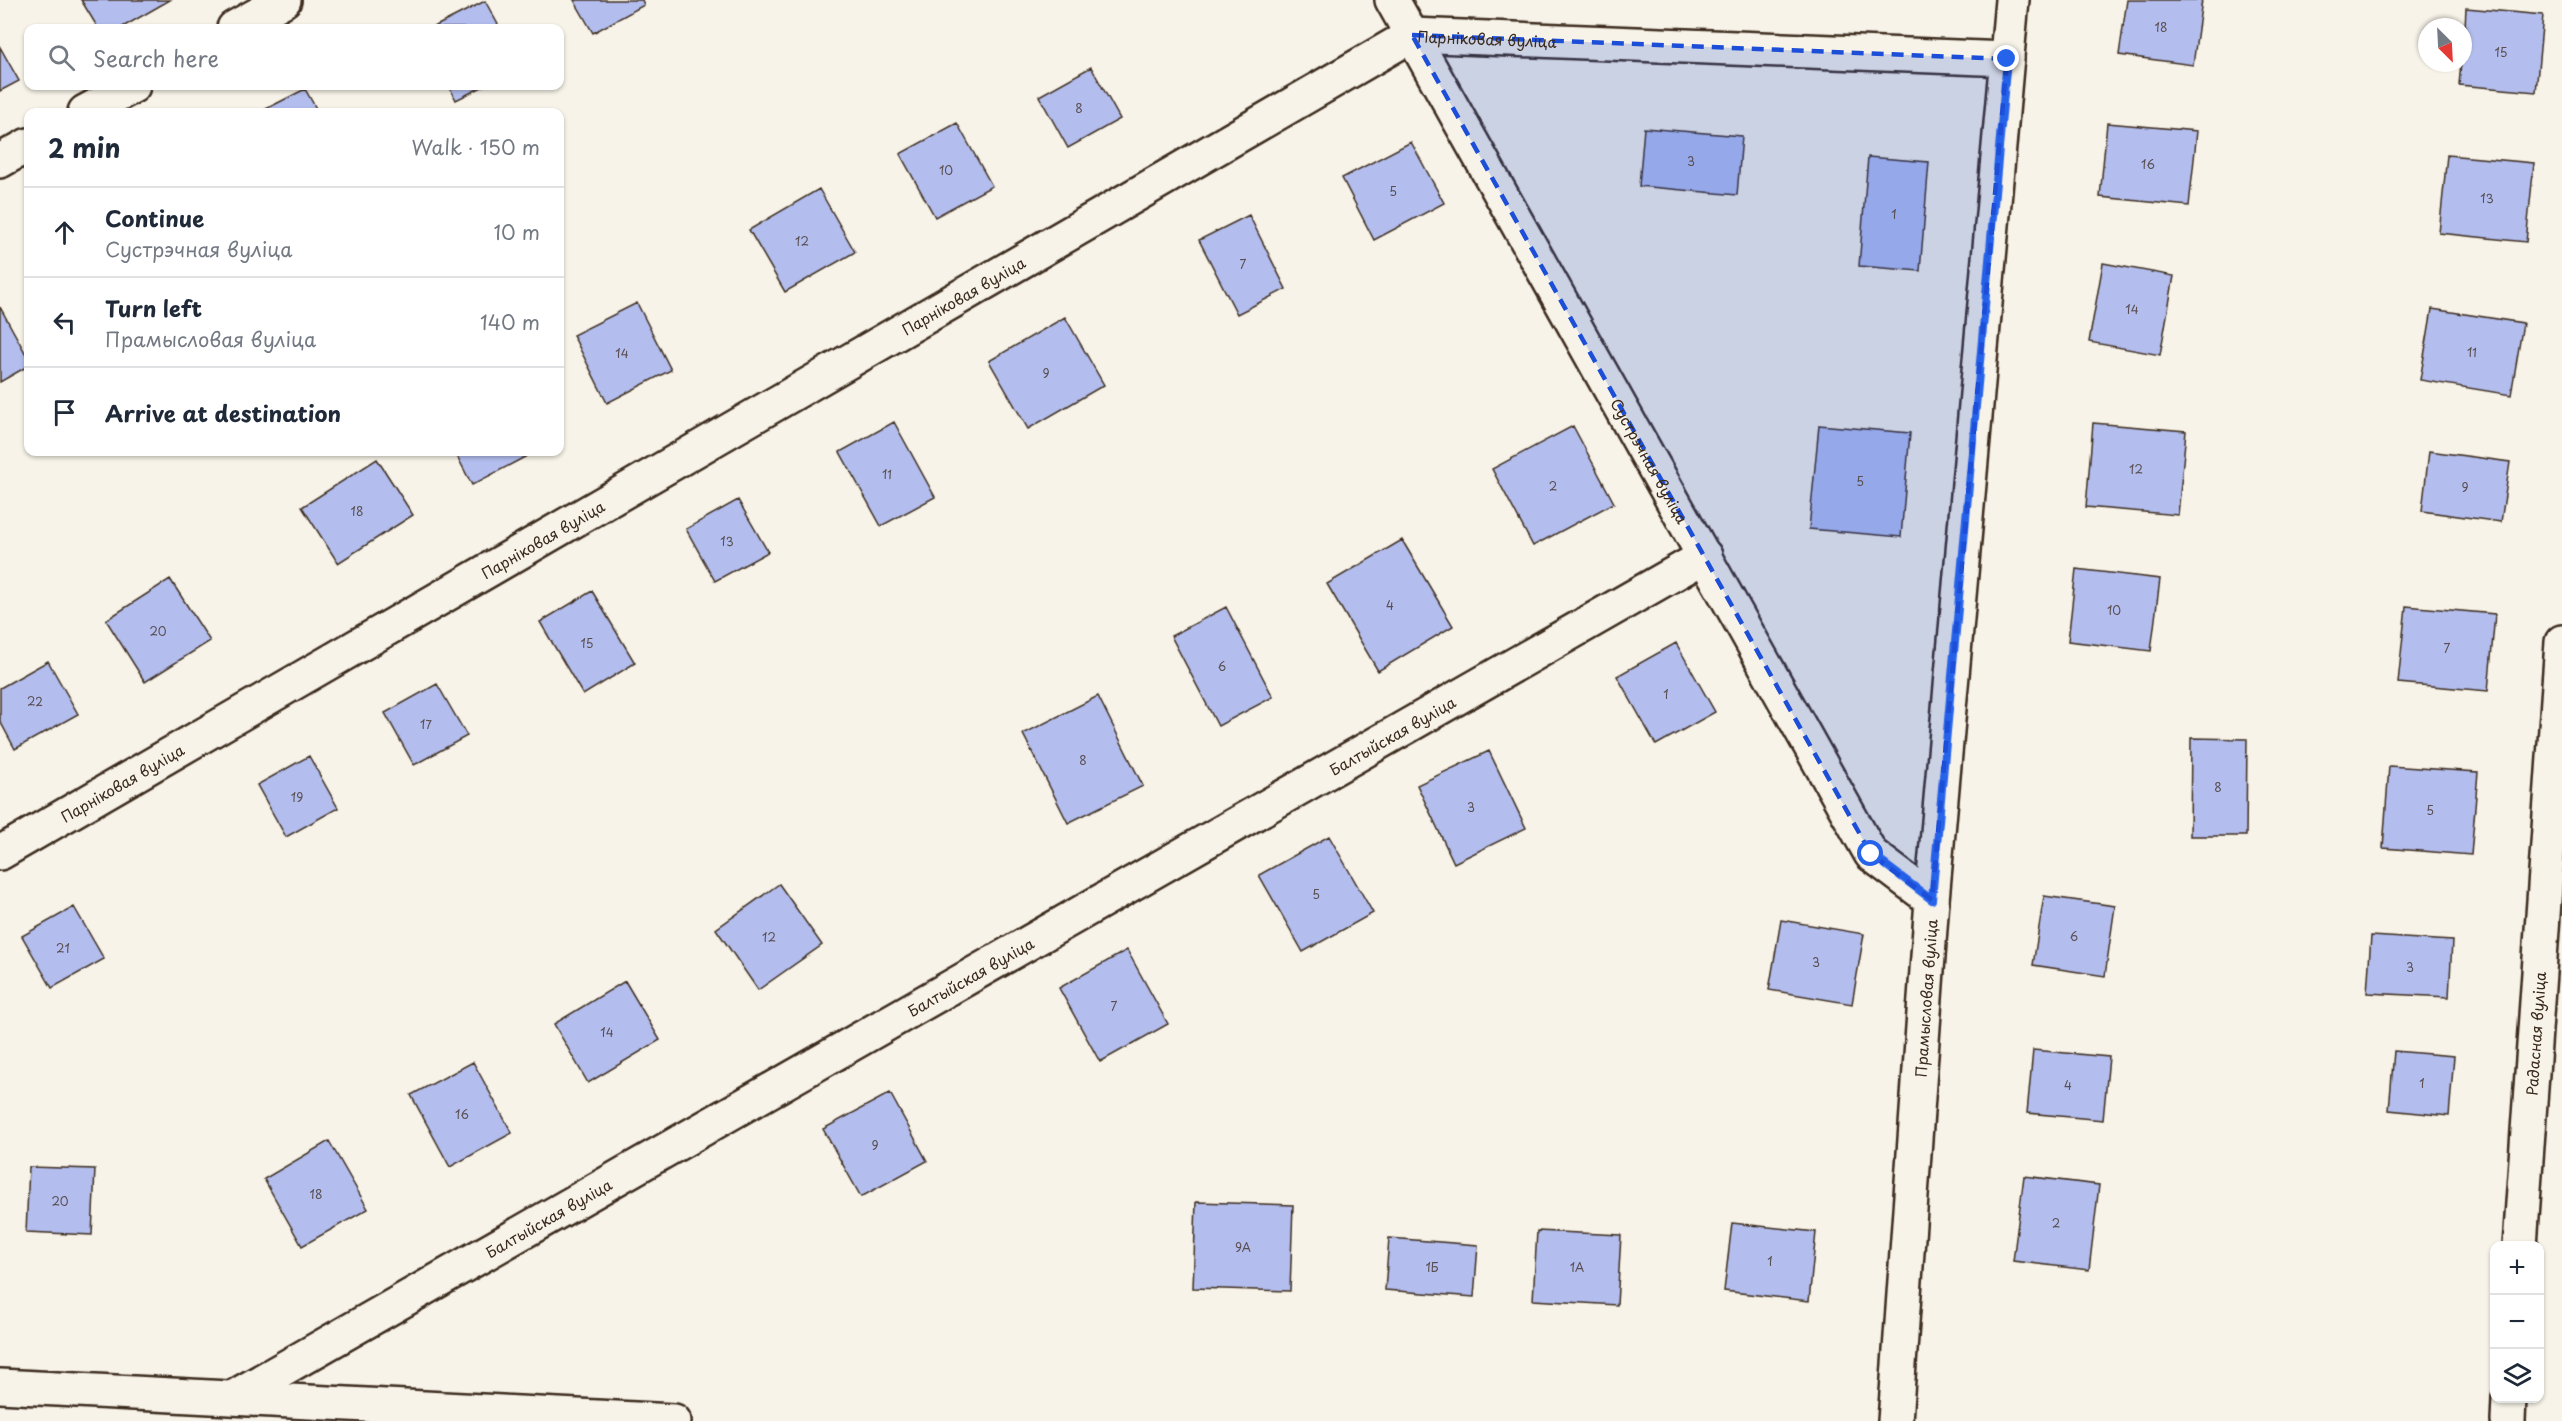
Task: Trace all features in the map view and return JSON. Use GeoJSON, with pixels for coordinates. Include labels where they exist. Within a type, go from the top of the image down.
{"type":"FeatureCollection","features":[{"type":"Feature","properties":{"kind":"street"},"geometry":{"type":"LineString","coordinates":[[241,24],[284,0]]}},
{"type":"Feature","properties":{"kind":"street","name":"Сустрэчная вуліца"},"geometry":{"type":"LineString","coordinates":[[1392,0],[1871,854],[1932,900]]}},
{"type":"Feature","properties":{"kind":"street","name":"Прамысловая вуліца"},"geometry":{"type":"LineString","coordinates":[[1895,1421],[1932,900],[2012,0]]}},
{"type":"Feature","properties":{"kind":"street","name":"Парніковая вуліца"},"geometry":{"type":"LineString","coordinates":[[0,853],[1412,35],[2007,59]]}},
{"type":"Feature","properties":{"kind":"street"},"geometry":{"type":"LineString","coordinates":[[92,108],[126,90]]}},
{"type":"Feature","properties":{"kind":"street"},"geometry":{"type":"LineString","coordinates":[[0,161],[24,147]]}},
{"type":"Feature","properties":{"kind":"street","name":"Балтыйская вуліца"},"geometry":{"type":"LineString","coordinates":[[234,1397],[1705,556]]}},
{"type":"Feature","properties":{"kind":"street","name":"Радасная вуліца"},"geometry":{"type":"LineString","coordinates":[[2520,1241],[2562,642]]}},
{"type":"Feature","properties":{"kind":"street"},"geometry":{"type":"LineString","coordinates":[[0,1386],[674,1421]]}},
{"type":"Feature","properties":{"kind":"street"},"geometry":{"type":"LineString","coordinates":[[2508,1421],[2509,1403]]}},
{"type":"Feature","properties":{"kind":"highlighted area"},"geometry":{"type":"Polygon","coordinates":[[[1412,35],[2007,59],[1932,900],[1871,854],[1412,35]]]}},
{"type":"Feature","properties":{"kind":"building"},"geometry":{"type":"Polygon","coordinates":[[[81,0],[170,0],[128,24],[96,24],[81,0]]]}},
{"type":"Feature","properties":{"kind":"building"},"geometry":{"type":"Polygon","coordinates":[[[574,0],[642,0],[644,5],[593,33],[574,0]]]}},
{"type":"Feature","properties":{"kind":"building"},"geometry":{"type":"Polygon","coordinates":[[[2127,0],[2202,0],[2193,65],[2119,55],[2127,0]]]}},
{"type":"Feature","properties":{"kind":"building"},"geometry":{"type":"Polygon","coordinates":[[[485,1],[498,24],[440,24],[485,1]]]}},
{"type":"Feature","properties":{"kind":"building"},"geometry":{"type":"Polygon","coordinates":[[[2466,8],[2543,15],[2536,92],[2459,85],[2460,72],[2472,72],[2472,18],[2465,18],[2466,8]]]}},
{"type":"Feature","properties":{"kind":"building"},"geometry":{"type":"Polygon","coordinates":[[[0,47],[19,81],[0,91],[0,47]]]}},
{"type":"Feature","properties":{"kind":"building"},"geometry":{"type":"Polygon","coordinates":[[[1091,67],[1120,119],[1068,148],[1039,96],[1091,67]]]}},
{"type":"Feature","properties":{"kind":"building"},"geometry":{"type":"Polygon","coordinates":[[[306,90],[316,108],[268,108],[306,90]]]}},
{"type":"Feature","properties":{"kind":"building"},"geometry":{"type":"Polygon","coordinates":[[[451,90],[476,90],[456,100],[451,90]]]}},
{"type":"Feature","properties":{"kind":"building"},"geometry":{"type":"Polygon","coordinates":[[[957,123],[992,186],[935,217],[900,154],[957,123]]]}},
{"type":"Feature","properties":{"kind":"building"},"geometry":{"type":"Polygon","coordinates":[[[2107,123],[2197,131],[2189,206],[2100,197],[2107,123]]]}},
{"type":"Feature","properties":{"kind":"building"},"geometry":{"type":"Polygon","coordinates":[[[1644,128],[1742,136],[1737,195],[1639,186],[1644,128]]]}},
{"type":"Feature","properties":{"kind":"building"},"geometry":{"type":"Polygon","coordinates":[[[1411,142],[1444,203],[1374,240],[1342,178],[1411,142]]]}},
{"type":"Feature","properties":{"kind":"building"},"geometry":{"type":"Polygon","coordinates":[[[2447,155],[2534,163],[2526,242],[2439,233],[2447,155]]]}},
{"type":"Feature","properties":{"kind":"building"},"geometry":{"type":"Polygon","coordinates":[[[1868,157],[1929,162],[1920,271],[1859,266],[1868,157]]]}},
{"type":"Feature","properties":{"kind":"building"},"geometry":{"type":"Polygon","coordinates":[[[819,189],[855,252],[785,292],[749,230],[819,189]]]}},
{"type":"Feature","properties":{"kind":"building"},"geometry":{"type":"Polygon","coordinates":[[[1249,215],[1286,289],[1237,314],[1199,240],[1249,215]]]}},
{"type":"Feature","properties":{"kind":"building"},"geometry":{"type":"Polygon","coordinates":[[[2103,263],[2174,276],[2160,355],[2089,342],[2103,263]]]}},
{"type":"Feature","properties":{"kind":"building"},"geometry":{"type":"Polygon","coordinates":[[[637,303],[671,370],[607,403],[573,335],[637,303]]]}},
{"type":"Feature","properties":{"kind":"building"},"geometry":{"type":"Polygon","coordinates":[[[0,307],[24,351],[24,368],[0,382],[0,307]]]}},
{"type":"Feature","properties":{"kind":"building"},"geometry":{"type":"Polygon","coordinates":[[[2432,309],[2523,323],[2511,395],[2420,380],[2432,309]]]}},
{"type":"Feature","properties":{"kind":"building"},"geometry":{"type":"Polygon","coordinates":[[[1065,317],[1104,385],[1028,429],[989,361],[1065,317]]]}},
{"type":"Feature","properties":{"kind":"building"},"geometry":{"type":"Polygon","coordinates":[[[894,422],[935,497],[881,526],[840,452],[894,422]]]}},
{"type":"Feature","properties":{"kind":"building"},"geometry":{"type":"Polygon","coordinates":[[[2093,423],[2186,431],[2178,515],[2086,507],[2093,423]]]}},
{"type":"Feature","properties":{"kind":"building"},"geometry":{"type":"Polygon","coordinates":[[[1819,425],[1910,433],[1901,537],[1809,529],[1819,425]]]}},
{"type":"Feature","properties":{"kind":"building"},"geometry":{"type":"Polygon","coordinates":[[[1573,426],[1614,503],[1533,546],[1492,469],[1573,426]]]}},
{"type":"Feature","properties":{"kind":"building"},"geometry":{"type":"Polygon","coordinates":[[[2429,451],[2510,462],[2501,522],[2422,511],[2429,451]]]}},
{"type":"Feature","properties":{"kind":"building"},"geometry":{"type":"Polygon","coordinates":[[[457,456],[527,456],[472,485],[457,456]]]}},
{"type":"Feature","properties":{"kind":"building"},"geometry":{"type":"Polygon","coordinates":[[[377,459],[413,515],[338,563],[302,507],[377,459]]]}},
{"type":"Feature","properties":{"kind":"building"},"geometry":{"type":"Polygon","coordinates":[[[738,500],[768,552],[715,581],[686,529],[738,500]]]}},
{"type":"Feature","properties":{"kind":"building"},"geometry":{"type":"Polygon","coordinates":[[[1402,540],[1453,626],[1378,671],[1327,584],[1402,540]]]}},
{"type":"Feature","properties":{"kind":"building"},"geometry":{"type":"Polygon","coordinates":[[[2076,569],[2160,579],[2151,651],[2068,641],[2076,569]]]}},
{"type":"Feature","properties":{"kind":"building"},"geometry":{"type":"Polygon","coordinates":[[[170,579],[210,641],[145,682],[106,620],[170,579]]]}},
{"type":"Feature","properties":{"kind":"building"},"geometry":{"type":"Polygon","coordinates":[[[592,591],[635,663],[583,695],[540,622],[592,591]]]}},
{"type":"Feature","properties":{"kind":"building"},"geometry":{"type":"Polygon","coordinates":[[[2406,606],[2495,614],[2488,691],[2398,683],[2406,606]]]}},
{"type":"Feature","properties":{"kind":"building"},"geometry":{"type":"Polygon","coordinates":[[[1226,607],[1273,697],[1218,726],[1171,636],[1226,607]]]}},
{"type":"Feature","properties":{"kind":"building"},"geometry":{"type":"Polygon","coordinates":[[[1676,643],[1715,712],[1656,745],[1617,676],[1676,643]]]}},
{"type":"Feature","properties":{"kind":"building"},"geometry":{"type":"Polygon","coordinates":[[[48,661],[78,714],[15,749],[0,721],[0,688],[48,661]]]}},
{"type":"Feature","properties":{"kind":"building"},"geometry":{"type":"Polygon","coordinates":[[[437,684],[467,736],[414,765],[385,713],[437,684]]]}},
{"type":"Feature","properties":{"kind":"building"},"geometry":{"type":"Polygon","coordinates":[[[1098,696],[1143,786],[1068,823],[1023,734],[1098,696]]]}},
{"type":"Feature","properties":{"kind":"building"},"geometry":{"type":"Polygon","coordinates":[[[2191,738],[2247,739],[2246,836],[2190,836],[2191,738]]]}},
{"type":"Feature","properties":{"kind":"building"},"geometry":{"type":"Polygon","coordinates":[[[1489,751],[1526,828],[1454,863],[1417,785],[1489,751]]]}},
{"type":"Feature","properties":{"kind":"building"},"geometry":{"type":"Polygon","coordinates":[[[309,756],[338,808],[286,837],[257,785],[309,756]]]}},
{"type":"Feature","properties":{"kind":"building"},"geometry":{"type":"Polygon","coordinates":[[[2389,766],[2478,772],[2471,855],[2383,848],[2389,766]]]}},
{"type":"Feature","properties":{"kind":"building"},"geometry":{"type":"Polygon","coordinates":[[[1329,836],[1373,913],[1303,952],[1259,875],[1329,836]]]}},
{"type":"Feature","properties":{"kind":"building"},"geometry":{"type":"Polygon","coordinates":[[[779,884],[822,945],[758,990],[716,929],[779,884]]]}},
{"type":"Feature","properties":{"kind":"building"},"geometry":{"type":"Polygon","coordinates":[[[2044,896],[2115,906],[2105,976],[2033,965],[2044,896]]]}},
{"type":"Feature","properties":{"kind":"building"},"geometry":{"type":"Polygon","coordinates":[[[74,907],[104,959],[52,988],[22,936],[74,907]]]}},
{"type":"Feature","properties":{"kind":"building"},"geometry":{"type":"Polygon","coordinates":[[[1781,920],[1864,934],[1852,1004],[1769,990],[1781,920]]]}},
{"type":"Feature","properties":{"kind":"building"},"geometry":{"type":"Polygon","coordinates":[[[2371,936],[2452,941],[2449,997],[2367,993],[2371,936]]]}},
{"type":"Feature","properties":{"kind":"building"},"geometry":{"type":"Polygon","coordinates":[[[1127,950],[1168,1024],[1100,1062],[1059,988],[1127,950]]]}},
{"type":"Feature","properties":{"kind":"building"},"geometry":{"type":"Polygon","coordinates":[[[625,981],[660,1040],[588,1083],[554,1024],[625,981]]]}},
{"type":"Feature","properties":{"kind":"building"},"geometry":{"type":"Polygon","coordinates":[[[2033,1050],[2109,1057],[2103,1120],[2027,1113],[2033,1050]]]}},
{"type":"Feature","properties":{"kind":"building"},"geometry":{"type":"Polygon","coordinates":[[[2394,1051],[2454,1056],[2449,1116],[2389,1110],[2394,1051]]]}},
{"type":"Feature","properties":{"kind":"building"},"geometry":{"type":"Polygon","coordinates":[[[473,1062],[512,1133],[450,1167],[411,1095],[473,1062]]]}},
{"type":"Feature","properties":{"kind":"building"},"geometry":{"type":"Polygon","coordinates":[[[890,1093],[927,1161],[861,1197],[823,1129],[890,1093]]]}},
{"type":"Feature","properties":{"kind":"building"},"geometry":{"type":"Polygon","coordinates":[[[329,1141],[368,1209],[302,1246],[264,1179],[329,1141]]]}},
{"type":"Feature","properties":{"kind":"building"},"geometry":{"type":"Polygon","coordinates":[[[29,1167],[95,1169],[92,1235],[26,1232],[29,1167]]]}},
{"type":"Feature","properties":{"kind":"building"},"geometry":{"type":"Polygon","coordinates":[[[2024,1176],[2099,1185],[2089,1270],[2013,1261],[2024,1176]]]}},
{"type":"Feature","properties":{"kind":"building"},"geometry":{"type":"Polygon","coordinates":[[[1196,1202],[1293,1205],[1290,1291],[1193,1288],[1196,1202]]]}},
{"type":"Feature","properties":{"kind":"building"},"geometry":{"type":"Polygon","coordinates":[[[1732,1223],[1816,1232],[1809,1301],[1724,1291],[1732,1223]]]}},
{"type":"Feature","properties":{"kind":"building"},"geometry":{"type":"Polygon","coordinates":[[[1537,1231],[1621,1235],[1617,1305],[1533,1300],[1537,1231]]]}},
{"type":"Feature","properties":{"kind":"building"},"geometry":{"type":"Polygon","coordinates":[[[1389,1238],[1478,1245],[1474,1297],[1385,1290],[1389,1238]]]}},
{"type":"Feature","properties":{"kind":"route"},"geometry":{"type":"LineString","coordinates":[[1871,854],[1932,900],[2007,59]]}}]}
